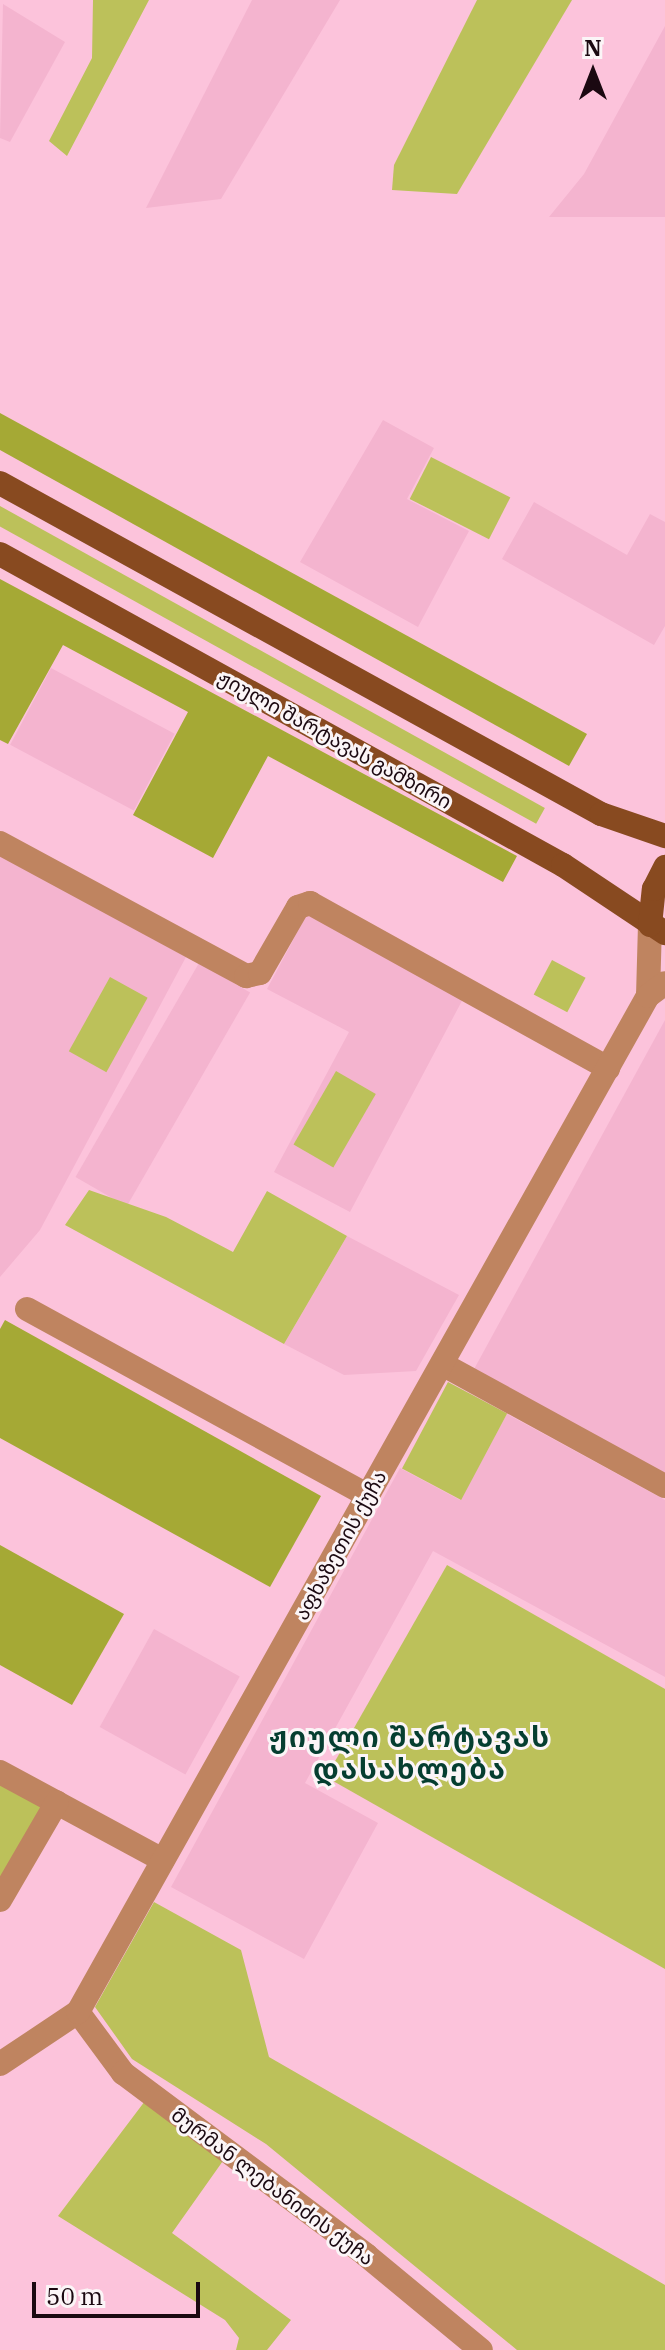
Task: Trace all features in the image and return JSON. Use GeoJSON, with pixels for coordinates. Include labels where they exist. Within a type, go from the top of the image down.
{"type":"FeatureCollection","features":[{"type":"Feature","properties":{"kind":"main road"},"geometry":{"type":"LineString","coordinates":[[0,483],[601,814],[665,836]]}},
{"type":"Feature","properties":{"kind":"main road","name":"ჟიული შარტავას გამზირი"},"geometry":{"type":"LineString","coordinates":[[0,554],[585,878],[658,929]]}},
{"type":"Feature","properties":{"kind":"main road"},"geometry":{"type":"LineString","coordinates":[[658,929],[654,889],[665,867]]}},
{"type":"Feature","properties":{"kind":"street"},"geometry":{"type":"LineString","coordinates":[[0,843],[246,976],[260,973],[298,907],[310,903],[608,1068]]}},
{"type":"Feature","properties":{"kind":"street","name":"აფხაზეთის ქუჩა"},"geometry":{"type":"LineString","coordinates":[[0,2064],[78,2012],[608,1068],[656,990],[658,929]]}},
{"type":"Feature","properties":{"kind":"street"},"geometry":{"type":"LineString","coordinates":[[27,1309],[368,1496]]}},
{"type":"Feature","properties":{"kind":"street"},"geometry":{"type":"LineString","coordinates":[[442,1364],[665,1486]]}},
{"type":"Feature","properties":{"kind":"street"},"geometry":{"type":"LineString","coordinates":[[0,1772],[163,1860]]}},
{"type":"Feature","properties":{"kind":"street"},"geometry":{"type":"LineString","coordinates":[[0,1900],[57,1802]]}},
{"type":"Feature","properties":{"kind":"street","name":"მურმან ლებანიძის ქუჩა"},"geometry":{"type":"LineString","coordinates":[[78,2012],[123,2073],[366,2255],[481,2350]]}},
{"type":"Feature","properties":{"kind":"shaded area"},"geometry":{"type":"Polygon","coordinates":[[[252,0],[340,0],[221,199],[146,208],[252,0]]]}},
{"type":"Feature","properties":{"kind":"shaded area"},"geometry":{"type":"Polygon","coordinates":[[[3,4],[65,42],[10,142],[0,138],[3,4]]]}},
{"type":"Feature","properties":{"kind":"shaded area"},"geometry":{"type":"Polygon","coordinates":[[[665,26],[665,217],[549,217],[584,174],[665,26]]]}},
{"type":"Feature","properties":{"kind":"shaded area"},"geometry":{"type":"Polygon","coordinates":[[[0,413],[587,734],[569,766],[0,450],[0,413]]]}},
{"type":"Feature","properties":{"kind":"shaded area"},"geometry":{"type":"Polygon","coordinates":[[[383,420],[434,448],[407,499],[469,531],[418,627],[300,562],[383,420]]]}},
{"type":"Feature","properties":{"kind":"shaded area"},"geometry":{"type":"Polygon","coordinates":[[[534,502],[627,555],[650,514],[665,522],[665,626],[654,645],[502,559],[534,502]]]}},
{"type":"Feature","properties":{"kind":"shaded area"},"geometry":{"type":"Polygon","coordinates":[[[0,579],[517,856],[503,882],[268,756],[213,858],[133,815],[188,712],[63,645],[8,744],[0,740],[0,579]]]}},
{"type":"Feature","properties":{"kind":"shaded area"},"geometry":{"type":"Polygon","coordinates":[[[51,668],[175,734],[134,811],[10,745],[51,668]]]}},
{"type":"Feature","properties":{"kind":"shaded area"},"geometry":{"type":"Polygon","coordinates":[[[0,855],[186,957],[40,1230],[0,1277],[0,855]]]}},
{"type":"Feature","properties":{"kind":"shaded area"},"geometry":{"type":"Polygon","coordinates":[[[307,914],[464,997],[350,1212],[274,1172],[349,1032],[267,989],[307,914]]]}},
{"type":"Feature","properties":{"kind":"shaded area"},"geometry":{"type":"Polygon","coordinates":[[[199,963],[250,992],[127,1206],[76,1177],[199,963]]]}},
{"type":"Feature","properties":{"kind":"shaded area"},"geometry":{"type":"Polygon","coordinates":[[[665,1020],[665,1476],[473,1371],[665,1020]]]}},
{"type":"Feature","properties":{"kind":"shaded area"},"geometry":{"type":"Polygon","coordinates":[[[347,1236],[459,1295],[416,1371],[344,1375],[284,1344],[347,1236]]]}},
{"type":"Feature","properties":{"kind":"shaded area"},"geometry":{"type":"Polygon","coordinates":[[[5,1320],[321,1496],[270,1587],[0,1438],[0,1329],[5,1320]]]}},
{"type":"Feature","properties":{"kind":"shaded area"},"geometry":{"type":"Polygon","coordinates":[[[507,1414],[665,1500],[665,1677],[433,1551],[305,1783],[378,1823],[304,1959],[171,1887],[400,1468],[460,1500],[507,1414]]]}},
{"type":"Feature","properties":{"kind":"shaded area"},"geometry":{"type":"Polygon","coordinates":[[[0,1545],[124,1614],[72,1705],[0,1665],[0,1545]]]}},
{"type":"Feature","properties":{"kind":"shaded area"},"geometry":{"type":"Polygon","coordinates":[[[154,1629],[240,1677],[185,1774],[100,1727],[154,1629]]]}},
{"type":"Feature","properties":{"kind":"green space"},"geometry":{"type":"Polygon","coordinates":[[[93,0],[149,0],[67,156],[49,141],[92,58],[93,0]]]}},
{"type":"Feature","properties":{"kind":"green space"},"geometry":{"type":"Polygon","coordinates":[[[477,0],[572,0],[457,194],[392,190],[394,165],[477,0]]]}},
{"type":"Feature","properties":{"kind":"green space"},"geometry":{"type":"Polygon","coordinates":[[[431,457],[510,497],[489,539],[410,499],[431,457]]]}},
{"type":"Feature","properties":{"kind":"green space"},"geometry":{"type":"Polygon","coordinates":[[[0,506],[545,808],[536,824],[0,527],[0,506]]]}},
{"type":"Feature","properties":{"kind":"green space"},"geometry":{"type":"Polygon","coordinates":[[[552,960],[586,978],[567,1012],[534,994],[552,960]]]}},
{"type":"Feature","properties":{"kind":"green space"},"geometry":{"type":"Polygon","coordinates":[[[110,977],[148,998],[106,1072],[69,1051],[110,977]]]}},
{"type":"Feature","properties":{"kind":"green space"},"geometry":{"type":"Polygon","coordinates":[[[336,1071],[376,1094],[333,1168],[294,1145],[336,1071]]]}},
{"type":"Feature","properties":{"kind":"green space"},"geometry":{"type":"Polygon","coordinates":[[[89,1190],[166,1217],[233,1252],[267,1191],[347,1236],[284,1344],[65,1225],[89,1190]]]}},
{"type":"Feature","properties":{"kind":"green space"},"geometry":{"type":"Polygon","coordinates":[[[448,1382],[507,1413],[461,1500],[402,1469],[448,1382]]]}},
{"type":"Feature","properties":{"kind":"green space"},"geometry":{"type":"Polygon","coordinates":[[[447,1565],[665,1689],[665,1969],[326,1777],[447,1565]]]}},
{"type":"Feature","properties":{"kind":"green space"},"geometry":{"type":"Polygon","coordinates":[[[0,1780],[46,1804],[0,1886],[0,1780]]]}},
{"type":"Feature","properties":{"kind":"green space"},"geometry":{"type":"Polygon","coordinates":[[[154,1902],[241,1950],[269,2057],[665,2285],[665,2350],[517,2350],[266,2144],[132,2059],[95,2007],[154,1902]]]}},
{"type":"Feature","properties":{"kind":"green space"},"geometry":{"type":"Polygon","coordinates":[[[145,2101],[225,2158],[172,2233],[291,2320],[267,2350],[236,2350],[239,2338],[225,2320],[58,2216],[145,2101]]]}},
{"type":"Feature","properties":{"kind":"district","name":"ჟიული შარტავას დასახლება"},"geometry":{"type":"Point","coordinates":[410,1753]}}]}
